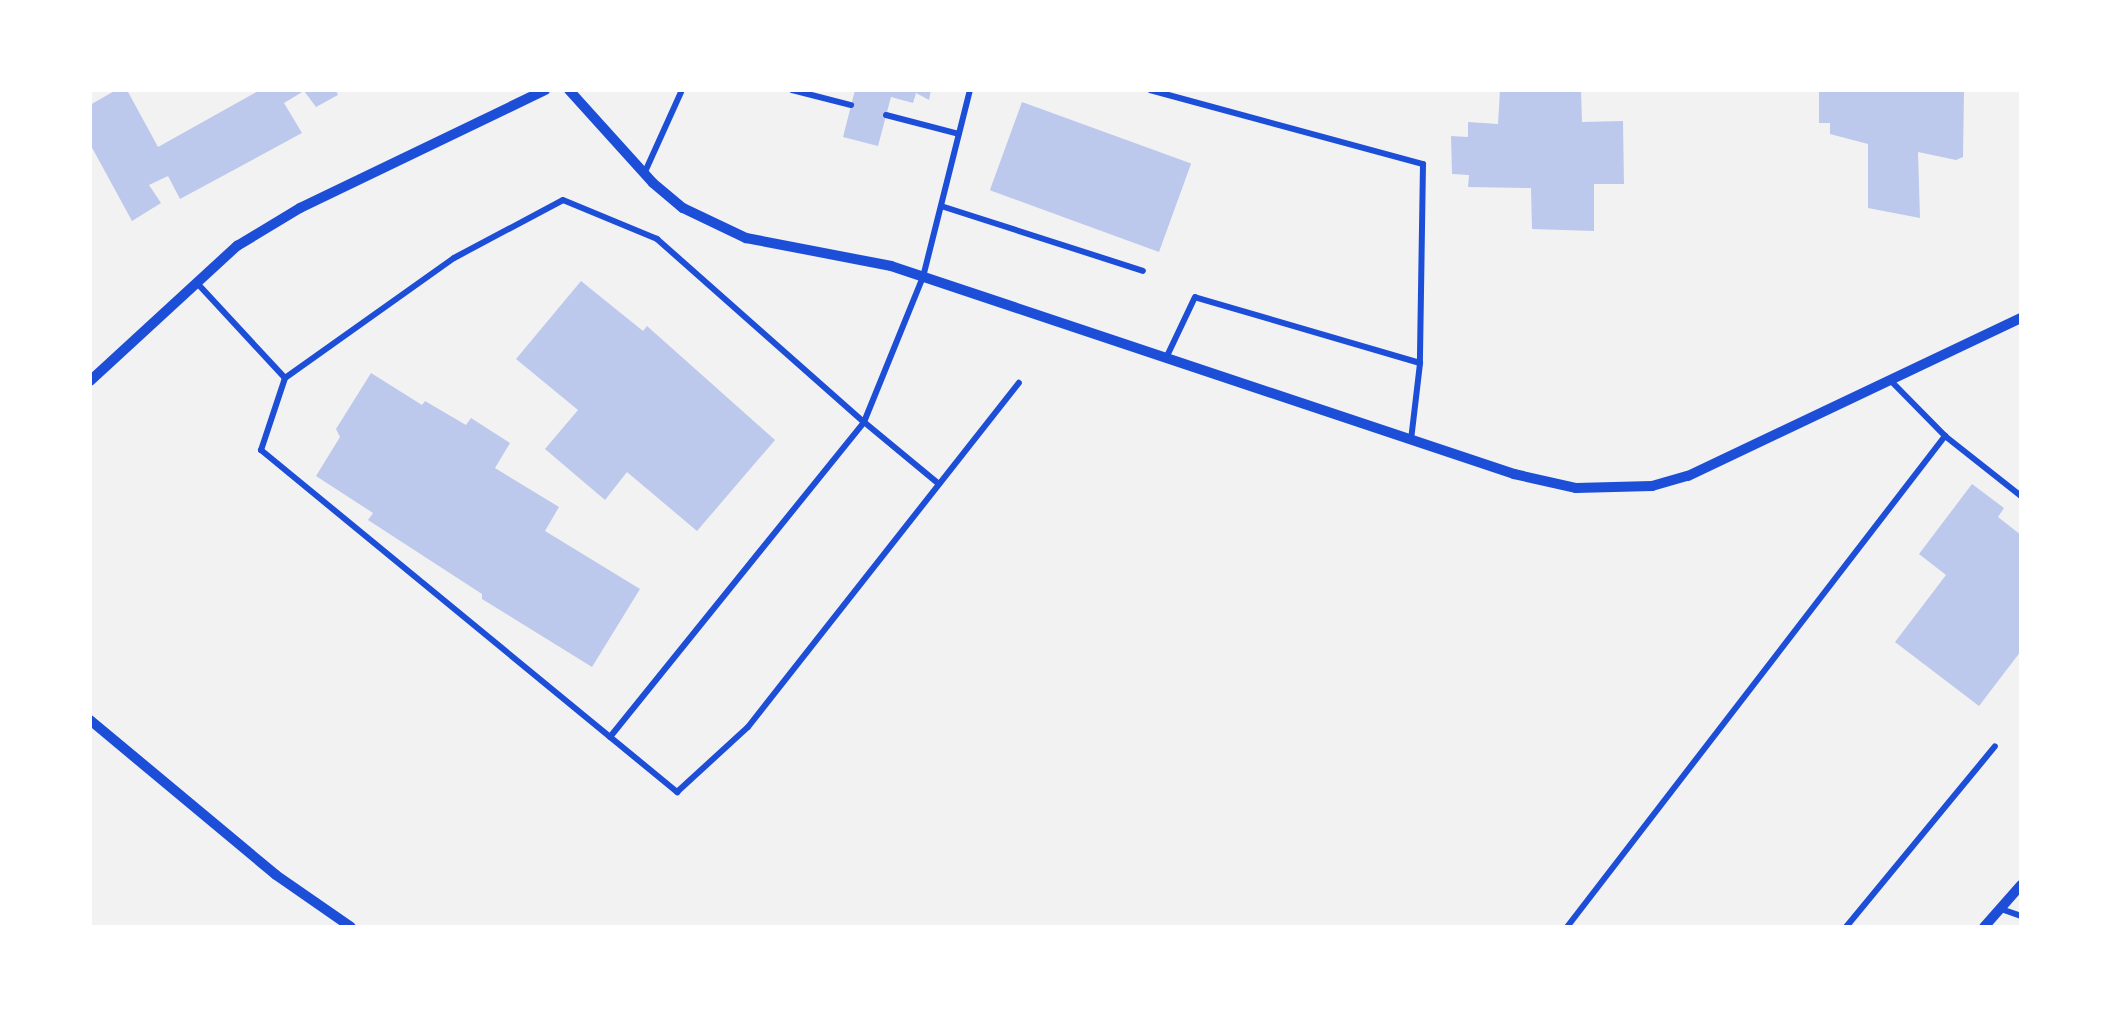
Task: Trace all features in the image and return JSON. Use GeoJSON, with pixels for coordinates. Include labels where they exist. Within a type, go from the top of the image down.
{"type":"FeatureCollection","features":[{"type":"Feature","properties":{"kind":"street"},"geometry":{"type":"LineString","coordinates":[[90,381],[237,246],[300,208],[545,90]]}},
{"type":"Feature","properties":{"kind":"street"},"geometry":{"type":"LineString","coordinates":[[569,90],[644,174],[683,208],[746,238],[891,266],[1514,474],[1576,488],[1652,486],[1704,470],[2021,318]]}},
{"type":"Feature","properties":{"kind":"street"},"geometry":{"type":"LineString","coordinates":[[90,720],[276,875],[351,927]]}},
{"type":"Feature","properties":{"kind":"street"},"geometry":{"type":"LineString","coordinates":[[1984,927],[2021,884]]}},
{"type":"Feature","properties":{"kind":"lane"},"geometry":{"type":"LineString","coordinates":[[644,174],[682,90]]}},
{"type":"Feature","properties":{"kind":"lane"},"geometry":{"type":"LineString","coordinates":[[792,90],[851,106]]}},
{"type":"Feature","properties":{"kind":"lane"},"geometry":{"type":"LineString","coordinates":[[610,737],[864,422],[923,277],[970,90]]}},
{"type":"Feature","properties":{"kind":"lane"},"geometry":{"type":"LineString","coordinates":[[1150,90],[1424,164],[1420,363],[1411,440]]}},
{"type":"Feature","properties":{"kind":"lane"},"geometry":{"type":"LineString","coordinates":[[886,115],[958,134]]}},
{"type":"Feature","properties":{"kind":"lane"},"geometry":{"type":"LineString","coordinates":[[939,484],[657,239],[563,200],[454,258],[286,378],[261,450],[677,792],[748,727],[1019,383]]}},
{"type":"Feature","properties":{"kind":"lane"},"geometry":{"type":"LineString","coordinates":[[941,206],[1142,272]]}},
{"type":"Feature","properties":{"kind":"lane"},"geometry":{"type":"LineString","coordinates":[[196,283],[286,378]]}},
{"type":"Feature","properties":{"kind":"lane"},"geometry":{"type":"LineString","coordinates":[[1166,359],[1195,297],[1420,363]]}},
{"type":"Feature","properties":{"kind":"lane"},"geometry":{"type":"LineString","coordinates":[[1890,380],[1945,436],[2021,496]]}},
{"type":"Feature","properties":{"kind":"lane"},"geometry":{"type":"LineString","coordinates":[[1567,927],[1945,436]]}},
{"type":"Feature","properties":{"kind":"lane"},"geometry":{"type":"LineString","coordinates":[[1846,927],[1995,746]]}},
{"type":"Feature","properties":{"kind":"lane"},"geometry":{"type":"LineString","coordinates":[[2000,909],[2021,916]]}},
{"type":"Feature","properties":{"kind":"building"},"geometry":{"type":"Polygon","coordinates":[[[116,90],[127,90],[158,147],[260,90],[336,90],[338,95],[316,107],[304,91],[284,103],[302,133],[180,199],[168,176],[149,185],[161,203],[132,221],[90,144],[90,105],[116,90]]]}},
{"type":"Feature","properties":{"kind":"building"},"geometry":{"type":"Polygon","coordinates":[[[855,90],[931,90],[929,100],[916,93],[913,103],[891,97],[878,146],[843,137],[855,90]]]}},
{"type":"Feature","properties":{"kind":"building"},"geometry":{"type":"Polygon","coordinates":[[[1500,90],[1581,90],[1582,122],[1623,121],[1624,184],[1594,184],[1594,231],[1532,229],[1531,188],[1468,187],[1469,175],[1452,174],[1451,136],[1468,137],[1468,122],[1498,124],[1500,90]]]}},
{"type":"Feature","properties":{"kind":"building"},"geometry":{"type":"Polygon","coordinates":[[[1819,90],[1964,90],[1963,157],[1956,160],[1918,152],[1920,218],[1868,208],[1868,144],[1830,134],[1830,123],[1819,123],[1819,90]]]}},
{"type":"Feature","properties":{"kind":"building"},"geometry":{"type":"Polygon","coordinates":[[[1022,102],[1191,164],[1159,252],[990,190],[1022,102]]]}},
{"type":"Feature","properties":{"kind":"building"},"geometry":{"type":"Polygon","coordinates":[[[581,281],[643,331],[647,326],[775,440],[697,531],[627,472],[605,500],[545,449],[578,410],[516,359],[581,281]]]}},
{"type":"Feature","properties":{"kind":"building"},"geometry":{"type":"Polygon","coordinates":[[[371,373],[422,405],[425,401],[466,425],[471,418],[510,443],[495,468],[559,507],[545,531],[640,589],[592,667],[482,599],[482,594],[368,520],[373,513],[316,476],[340,437],[336,429],[371,373]]]}},
{"type":"Feature","properties":{"kind":"building"},"geometry":{"type":"Polygon","coordinates":[[[1972,484],[2004,508],[1998,517],[2021,535],[2021,651],[1979,706],[1895,642],[1946,575],[1919,554],[1972,484]]]}}]}
